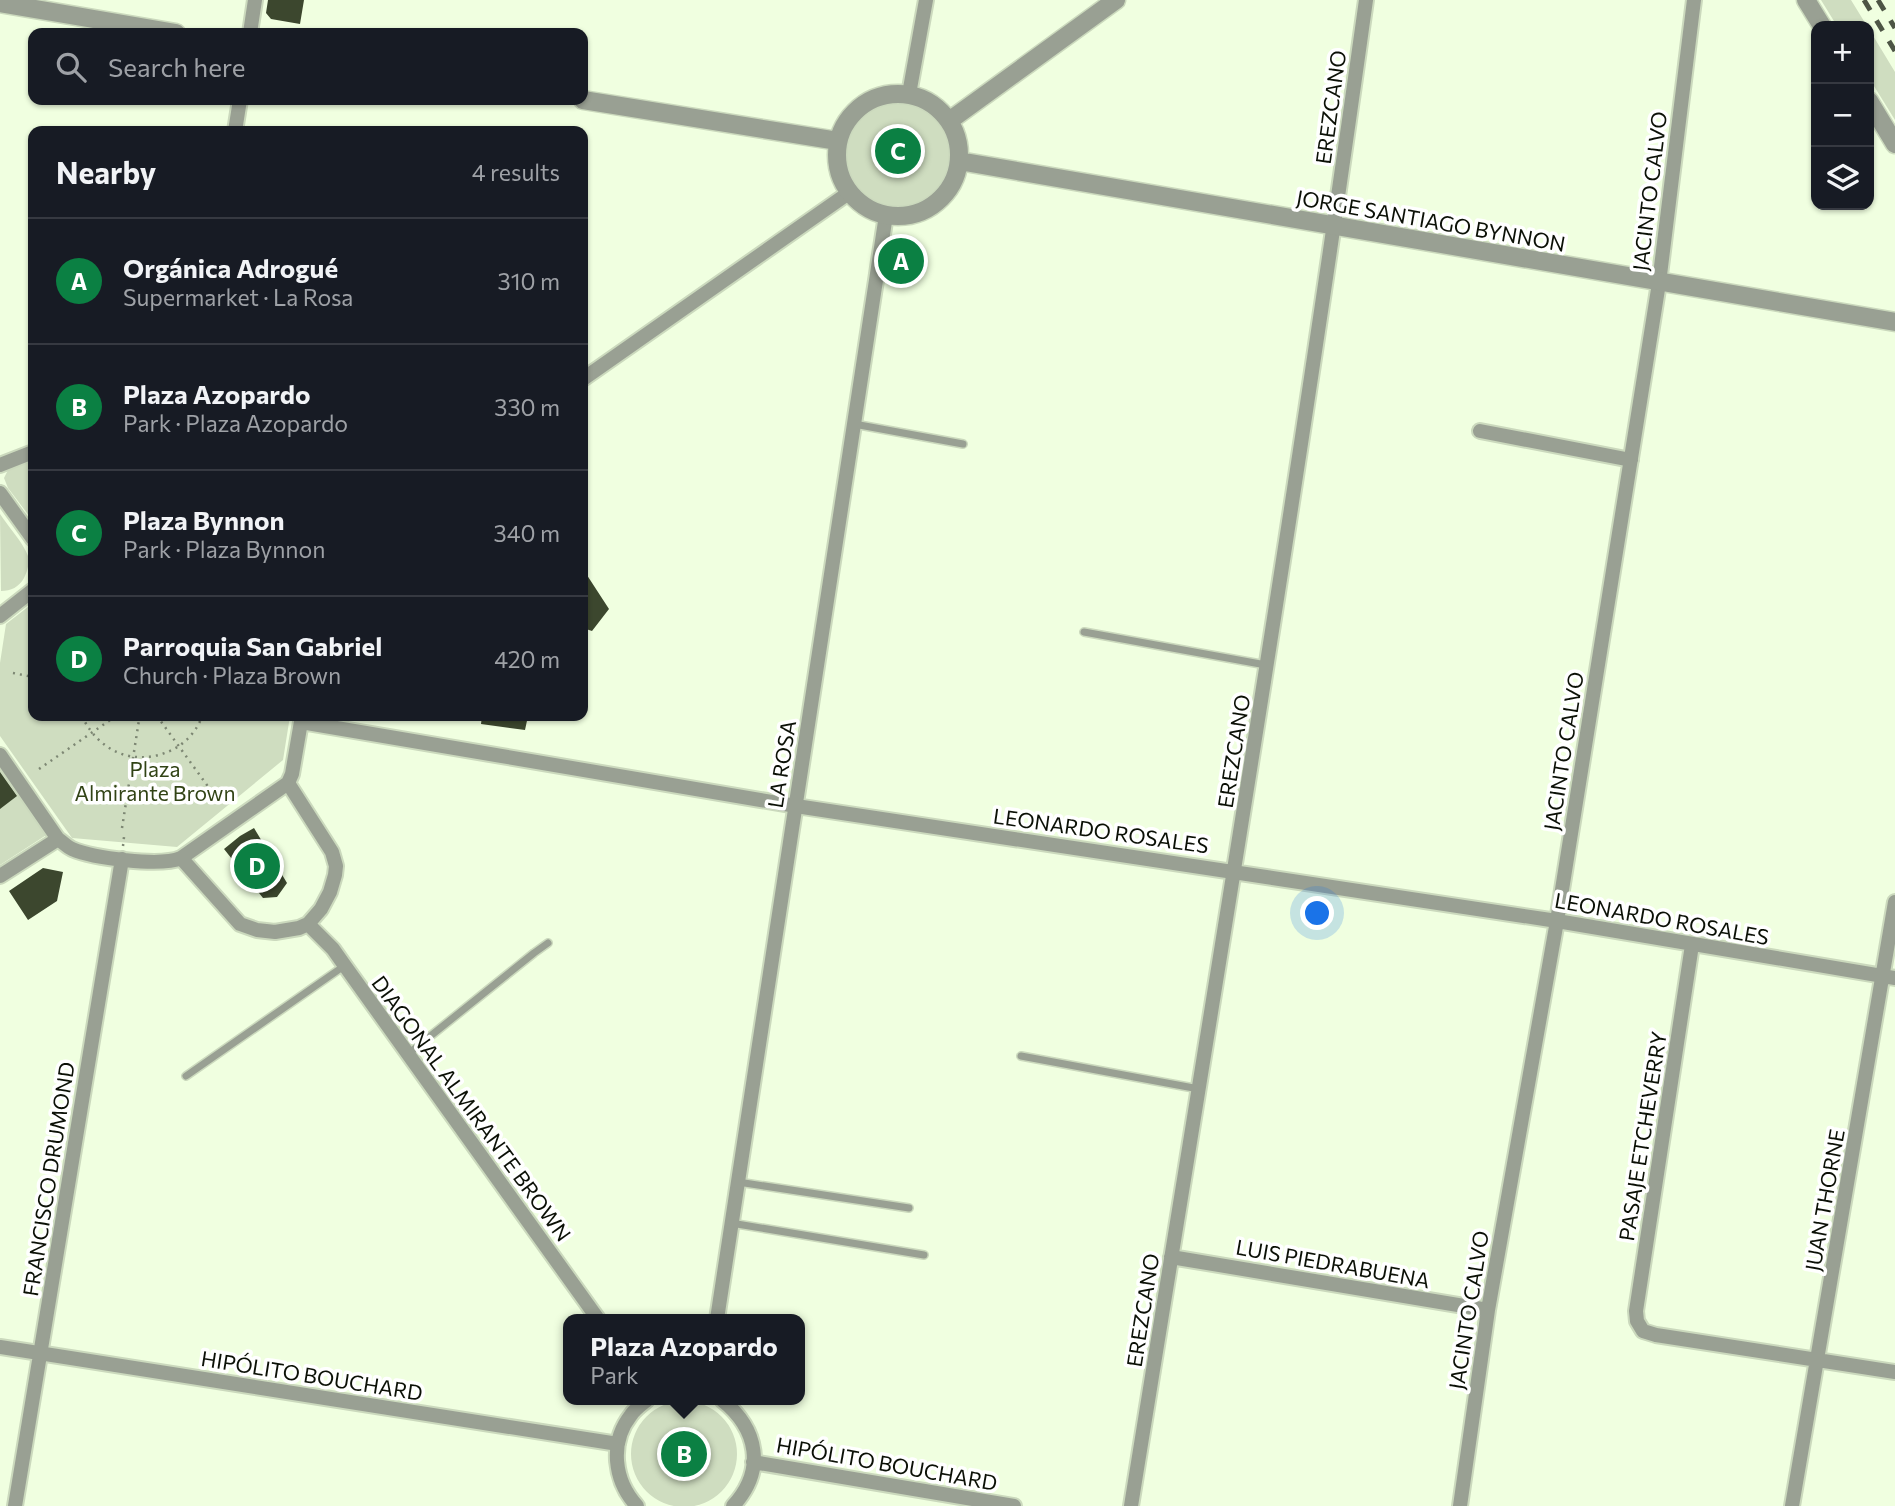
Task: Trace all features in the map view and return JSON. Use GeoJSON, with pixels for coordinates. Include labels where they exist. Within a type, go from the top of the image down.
{"type":"FeatureCollection","features":[{"type":"Feature","properties":{"kind":"street"},"geometry":{"type":"LineString","coordinates":[[251,28],[256,0]]}},
{"type":"Feature","properties":{"kind":"street"},"geometry":{"type":"LineString","coordinates":[[909,94],[926,0]]}},
{"type":"Feature","properties":{"kind":"street"},"geometry":{"type":"LineString","coordinates":[[949,121],[1116,0]]}},
{"type":"Feature","properties":{"kind":"street","name":"EREZCANO"},"geometry":{"type":"LineString","coordinates":[[1131,1506],[1235,872],[1366,0]]}},
{"type":"Feature","properties":{"kind":"street","name":"JACINTO CALVO"},"geometry":{"type":"LineString","coordinates":[[1460,1506],[1488,1310],[1557,921],[1659,283],[1694,0]]}},
{"type":"Feature","properties":{"kind":"street"},"geometry":{"type":"LineString","coordinates":[[1806,0],[1819,21]]}},
{"type":"Feature","properties":{"kind":"street"},"geometry":{"type":"LineString","coordinates":[[0,3],[147,28]]}},
{"type":"Feature","properties":{"kind":"street"},"geometry":{"type":"LineString","coordinates":[[890,93],[909,94],[931,103],[949,121],[956,133],[959,147],[954,181],[943,198],[926,210],[907,216],[886,215],[868,208],[853,196],[842,180],[837,160],[838,141],[845,124],[856,109],[872,99],[890,93]]}},
{"type":"Feature","properties":{"kind":"street"},"geometry":{"type":"LineString","coordinates":[[588,101],[838,141]]}},
{"type":"Feature","properties":{"kind":"street"},"geometry":{"type":"LineString","coordinates":[[235,126],[239,105]]}},
{"type":"Feature","properties":{"kind":"street"},"geometry":{"type":"LineString","coordinates":[[1874,110],[1895,144]]}},
{"type":"Feature","properties":{"kind":"street","name":"JORGE SANTIAGO BYNNON"},"geometry":{"type":"LineString","coordinates":[[959,161],[1895,322]]}},
{"type":"Feature","properties":{"kind":"street"},"geometry":{"type":"LineString","coordinates":[[588,375],[850,192]]}},
{"type":"Feature","properties":{"kind":"street","name":"LA ROSA"},"geometry":{"type":"LineString","coordinates":[[718,1314],[886,215]]}},
{"type":"Feature","properties":{"kind":"street"},"geometry":{"type":"LineString","coordinates":[[1480,431],[1631,460]]}},
{"type":"Feature","properties":{"kind":"street"},"geometry":{"type":"LineString","coordinates":[[0,466],[28,454]]}},
{"type":"Feature","properties":{"kind":"street"},"geometry":{"type":"LineString","coordinates":[[0,493],[28,532]]}},
{"type":"Feature","properties":{"kind":"street"},"geometry":{"type":"LineString","coordinates":[[0,614],[28,594]]}},
{"type":"Feature","properties":{"kind":"street"},"geometry":{"type":"LineString","coordinates":[[0,755],[58,839],[68,848],[122,859],[172,861],[181,858],[288,783],[292,775],[302,721]]}},
{"type":"Feature","properties":{"kind":"street","name":"LEONARDO ROSALES"},"geometry":{"type":"LineString","coordinates":[[313,721],[796,806],[1557,921],[1889,977]]}},
{"type":"Feature","properties":{"kind":"street"},"geometry":{"type":"LineString","coordinates":[[181,858],[240,924],[275,932],[308,924],[321,909],[330,892],[336,866],[332,852],[288,783]]}},
{"type":"Feature","properties":{"kind":"street"},"geometry":{"type":"LineString","coordinates":[[0,876],[58,839]]}},
{"type":"Feature","properties":{"kind":"street","name":"FRANCISCO DRUMOND"},"geometry":{"type":"LineString","coordinates":[[15,1506],[122,859]]}},
{"type":"Feature","properties":{"kind":"street","name":"JUAN THORNE"},"geometry":{"type":"LineString","coordinates":[[1792,1506],[1889,977],[1895,902]]}},
{"type":"Feature","properties":{"kind":"street","name":"DIAGONAL ALMIRANTE BROWN"},"geometry":{"type":"LineString","coordinates":[[308,924],[333,949],[594,1314]]}},
{"type":"Feature","properties":{"kind":"street","name":"PASAJE ETCHEVERRY"},"geometry":{"type":"LineString","coordinates":[[1692,945],[1636,1311],[1637,1321],[1643,1331],[1656,1335],[1818,1361]]}},
{"type":"Feature","properties":{"kind":"street","name":"LUIS PIEDRABUENA"},"geometry":{"type":"LineString","coordinates":[[1171,1257],[1488,1310]]}},
{"type":"Feature","properties":{"kind":"street","name":"HIPÓLITO BOUCHARD"},"geometry":{"type":"LineString","coordinates":[[0,1347],[618,1444]]}},
{"type":"Feature","properties":{"kind":"street"},"geometry":{"type":"LineString","coordinates":[[1818,1361],[1895,1373]]}},
{"type":"Feature","properties":{"kind":"street"},"geometry":{"type":"LineString","coordinates":[[637,1506],[627,1495],[619,1476],[616,1455],[620,1435],[631,1414],[641,1405]]}},
{"type":"Feature","properties":{"kind":"street"},"geometry":{"type":"LineString","coordinates":[[728,1405],[737,1412],[749,1431],[754,1453],[752,1475],[743,1495],[733,1506]]}},
{"type":"Feature","properties":{"kind":"street","name":"HIPÓLITO BOUCHARD"},"geometry":{"type":"LineString","coordinates":[[753,1462],[1014,1506]]}},
{"type":"Feature","properties":{"kind":"lane"},"geometry":{"type":"LineString","coordinates":[[854,424],[963,444]]}},
{"type":"Feature","properties":{"kind":"lane"},"geometry":{"type":"LineString","coordinates":[[1084,632],[1267,665]]}},
{"type":"Feature","properties":{"kind":"lane"},"geometry":{"type":"LineString","coordinates":[[408,1055],[548,943]]}},
{"type":"Feature","properties":{"kind":"lane"},"geometry":{"type":"LineString","coordinates":[[186,1076],[345,966]]}},
{"type":"Feature","properties":{"kind":"lane"},"geometry":{"type":"LineString","coordinates":[[1021,1056],[1199,1089]]}},
{"type":"Feature","properties":{"kind":"lane"},"geometry":{"type":"LineString","coordinates":[[738,1181],[909,1208]]}},
{"type":"Feature","properties":{"kind":"lane"},"geometry":{"type":"LineString","coordinates":[[731,1223],[924,1255]]}},
{"type":"Feature","properties":{"kind":"path"},"geometry":{"type":"LineString","coordinates":[[13,673],[28,676]]}},
{"type":"Feature","properties":{"kind":"path"},"geometry":{"type":"LineString","coordinates":[[85,721],[103,745],[133,757],[164,754],[179,746],[191,736],[199,721]]}},
{"type":"Feature","properties":{"kind":"path"},"geometry":{"type":"LineString","coordinates":[[39,769],[109,721]]}},
{"type":"Feature","properties":{"kind":"path"},"geometry":{"type":"LineString","coordinates":[[121,828],[139,721]]}},
{"type":"Feature","properties":{"kind":"path"},"geometry":{"type":"LineString","coordinates":[[159,721],[217,799]]}},
{"type":"Feature","properties":{"kind":"green space"},"geometry":{"type":"Polygon","coordinates":[[[1821,0],[1851,0],[1864,21],[1834,21],[1821,0]]]}},
{"type":"Feature","properties":{"kind":"green space"},"geometry":{"type":"Polygon","coordinates":[[[1874,37],[1895,72],[1895,120],[1874,86],[1874,37]]]}},
{"type":"Feature","properties":{"kind":"green space"},"geometry":{"type":"Polygon","coordinates":[[[898,102],[918,106],[936,117],[947,135],[951,155],[947,175],[936,193],[918,204],[898,208],[878,204],[860,193],[849,175],[845,155],[849,135],[860,117],[878,106],[898,102]]]}},
{"type":"Feature","properties":{"kind":"green space"},"geometry":{"type":"Polygon","coordinates":[[[28,463],[28,514],[8,488],[4,478],[8,470],[28,463]]]}},
{"type":"Feature","properties":{"kind":"green space"},"geometry":{"type":"Polygon","coordinates":[[[0,514],[28,556],[26,573],[20,584],[1,591],[0,514]]]}},
{"type":"Feature","properties":{"kind":"green space","name":"Plaza Almirante Brown"},"geometry":{"type":"Polygon","coordinates":[[[28,607],[28,721],[289,721],[283,760],[177,847],[72,838],[0,736],[0,663],[6,624],[28,607]]]}},
{"type":"Feature","properties":{"kind":"green space"},"geometry":{"type":"Polygon","coordinates":[[[0,759],[51,832],[0,865],[0,759]]]}},
{"type":"Feature","properties":{"kind":"green space"},"geometry":{"type":"Polygon","coordinates":[[[664,1405],[704,1405],[728,1425],[736,1444],[736,1464],[728,1483],[713,1498],[694,1506],[674,1506],[655,1498],[640,1483],[632,1464],[635,1434],[647,1417],[664,1405]]]}},
{"type":"Feature","properties":{"kind":"building"},"geometry":{"type":"Polygon","coordinates":[[[268,0],[304,0],[300,24],[271,19],[266,13],[268,0]]]}},
{"type":"Feature","properties":{"kind":"building"},"geometry":{"type":"Polygon","coordinates":[[[588,577],[609,609],[592,631],[588,630],[588,577]]]}},
{"type":"Feature","properties":{"kind":"building"},"geometry":{"type":"Polygon","coordinates":[[[481,721],[527,721],[525,730],[481,724],[481,721]]]}},
{"type":"Feature","properties":{"kind":"building"},"geometry":{"type":"Polygon","coordinates":[[[0,772],[17,796],[0,809],[0,772]]]}},
{"type":"Feature","properties":{"kind":"building"},"geometry":{"type":"Polygon","coordinates":[[[254,828],[287,883],[277,897],[263,898],[224,849],[254,828]]]}},
{"type":"Feature","properties":{"kind":"building"},"geometry":{"type":"Polygon","coordinates":[[[43,868],[63,872],[57,901],[28,920],[9,891],[43,868]]]}},
{"type":"Feature","properties":{"kind":"railway"},"geometry":{"type":"LineString","coordinates":[[1864,0],[1895,51]]}},
{"type":"Feature","properties":{"kind":"railway"},"geometry":{"type":"LineString","coordinates":[[1878,0],[1895,28]]}},
{"type":"Feature","properties":{"kind":"place","name":"Plaza Bynnon"},"geometry":{"type":"Point","coordinates":[898,151]}},
{"type":"Feature","properties":{"kind":"place","name":"Orgánica Adrogué"},"geometry":{"type":"Point","coordinates":[901,261]}},
{"type":"Feature","properties":{"kind":"place","name":"Parroquia San Gabriel"},"geometry":{"type":"Point","coordinates":[257,866]}},
{"type":"Feature","properties":{"kind":"place","name":"Plaza Azopardo"},"geometry":{"type":"Point","coordinates":[684,1454]}}]}
